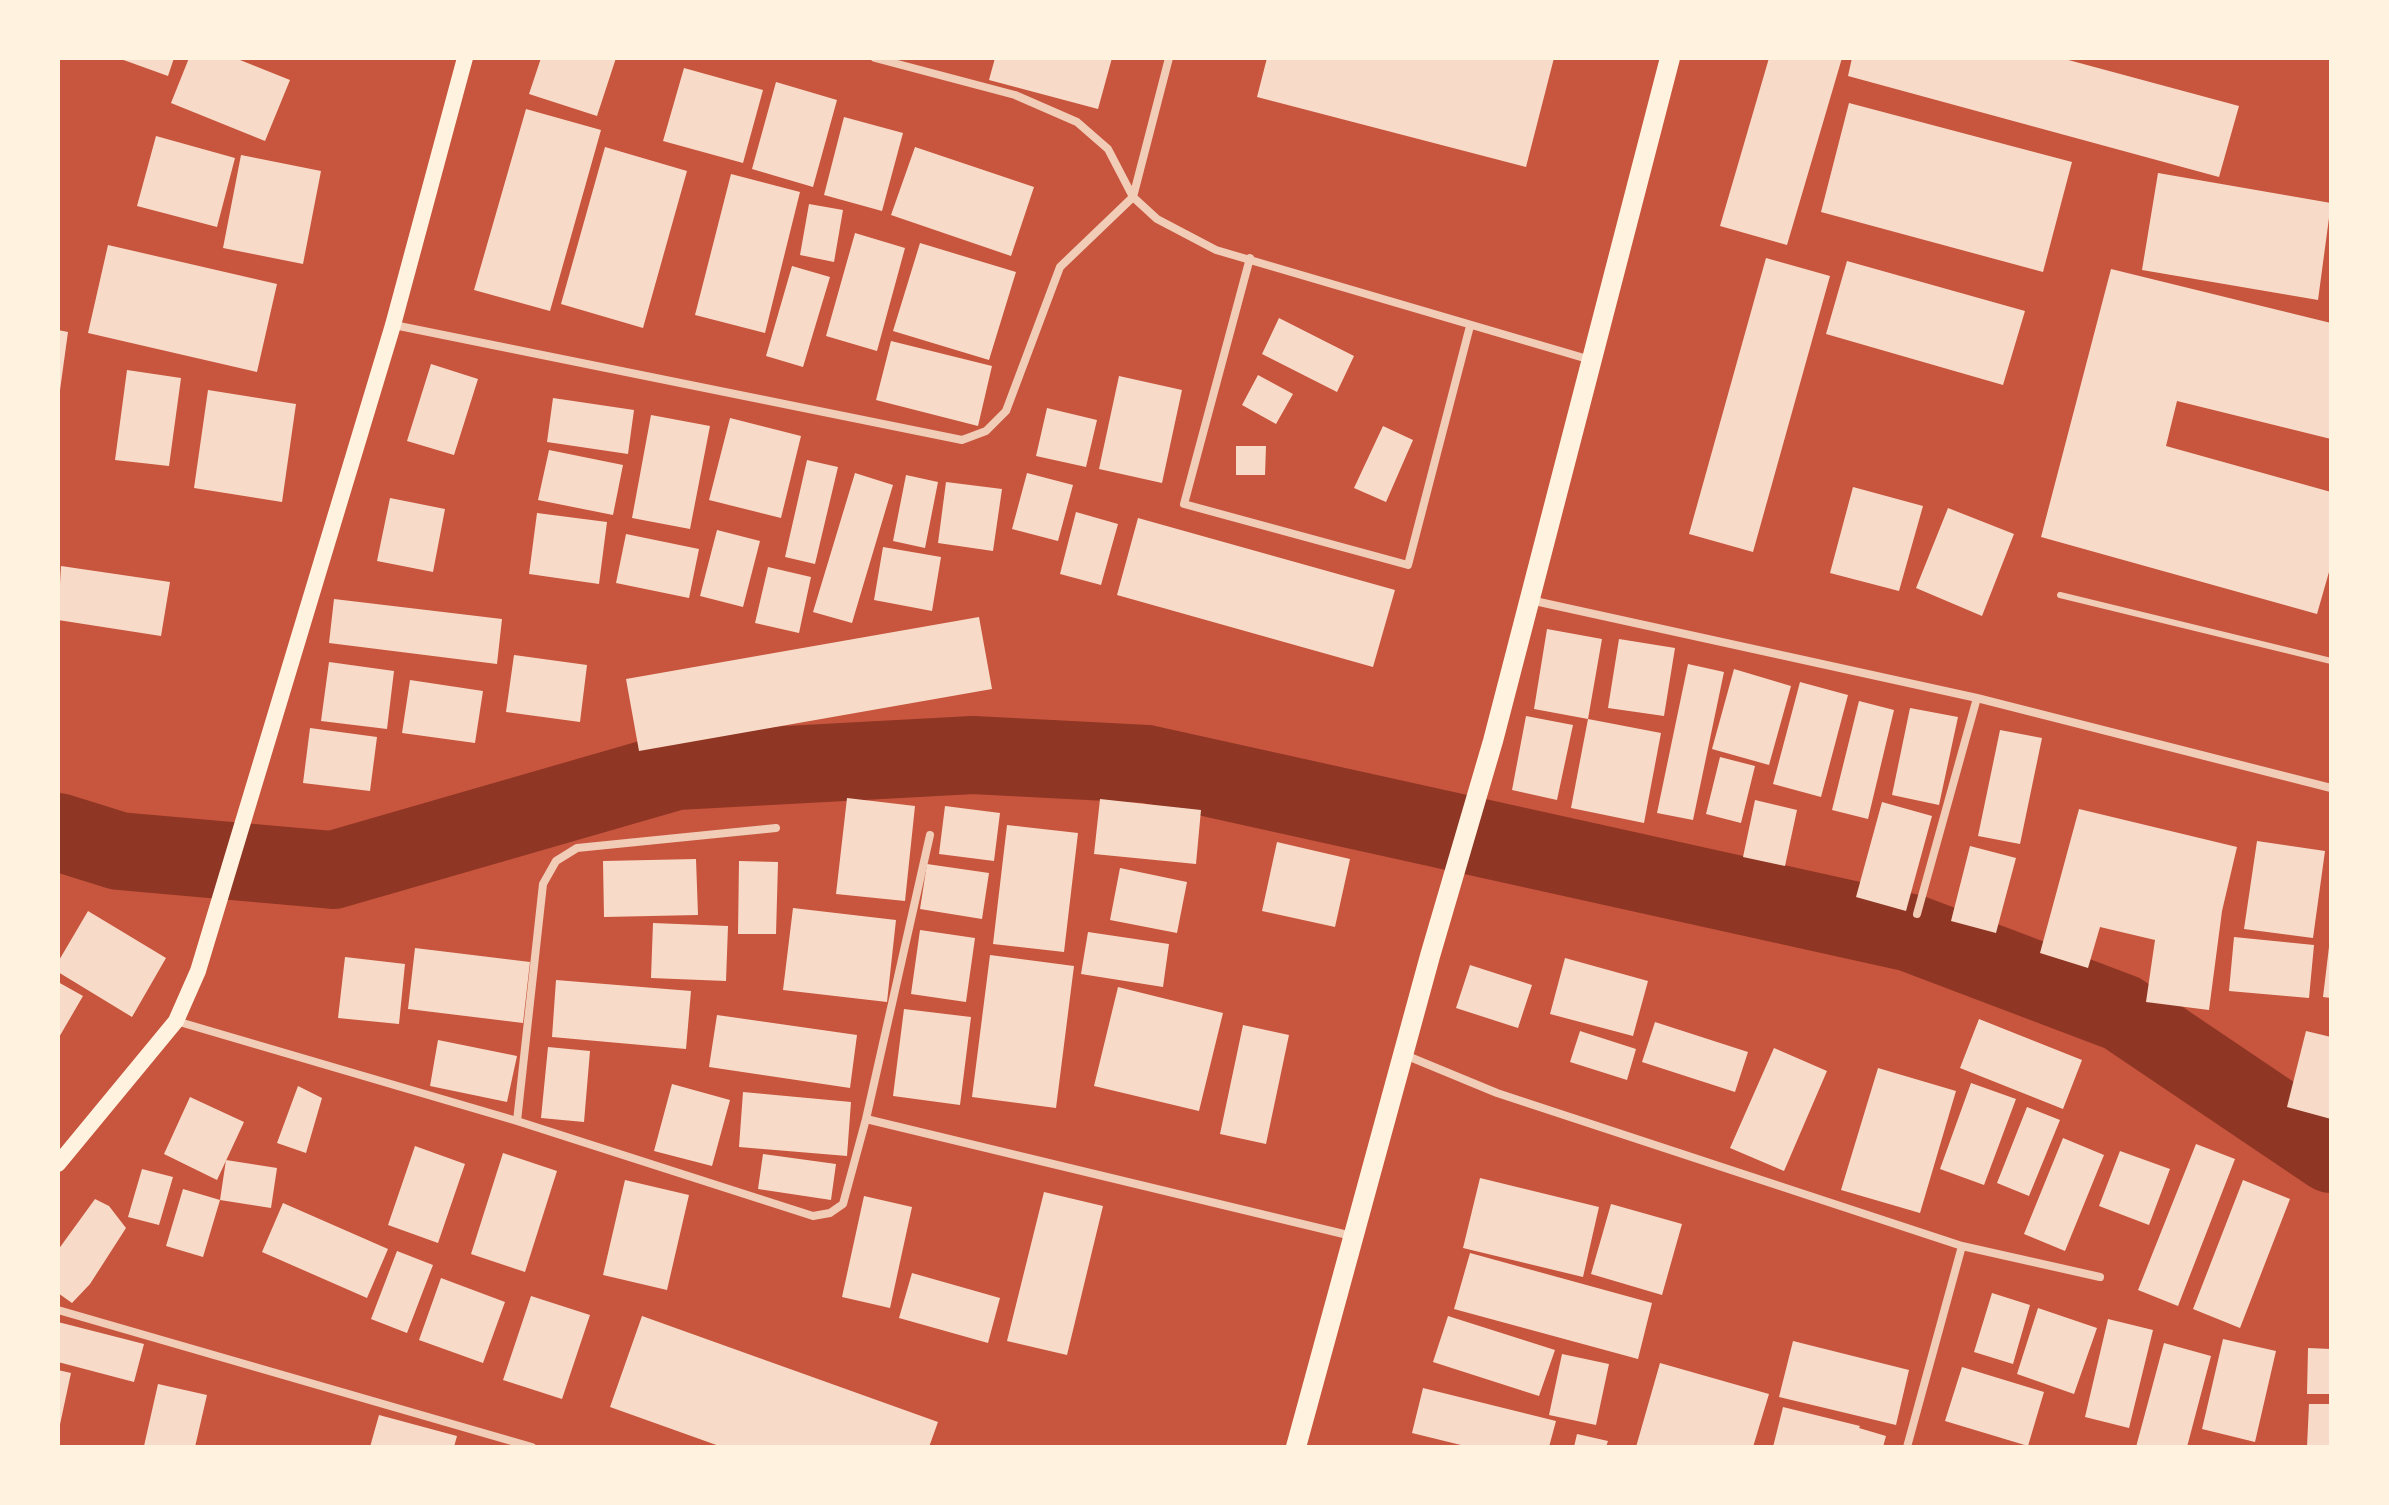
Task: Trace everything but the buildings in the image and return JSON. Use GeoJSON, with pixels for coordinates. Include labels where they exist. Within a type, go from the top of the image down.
{"type":"FeatureCollection","features":[{"type":"Feature","properties":{"kind":"main road"},"geometry":{"type":"LineString","coordinates":[[58,1164],[176,1021],[198,971],[393,325],[465,58]]}},
{"type":"Feature","properties":{"kind":"main road"},"geometry":{"type":"LineString","coordinates":[[1296,1447],[1430,956],[1493,741],[1670,58]]}},
{"type":"Feature","properties":{"kind":"street"},"geometry":{"type":"LineString","coordinates":[[875,58],[1015,95],[1077,122],[1108,149],[1133,197],[1157,219],[1216,250],[1591,360]]}},
{"type":"Feature","properties":{"kind":"street"},"geometry":{"type":"LineString","coordinates":[[393,325],[962,440],[986,431],[1006,411],[1060,267],[1133,197],[1169,58]]}},
{"type":"Feature","properties":{"kind":"street"},"geometry":{"type":"LineString","coordinates":[[1250,258],[1184,504],[1408,565],[1470,326]]}},
{"type":"Feature","properties":{"kind":"street"},"geometry":{"type":"LineString","coordinates":[[1529,600],[1977,698],[2331,788]]}},
{"type":"Feature","properties":{"kind":"street"},"geometry":{"type":"LineString","coordinates":[[1917,914],[1977,698]]}},
{"type":"Feature","properties":{"kind":"street"},"geometry":{"type":"LineString","coordinates":[[517,1121],[543,884],[556,861],[577,848],[776,828]]}},
{"type":"Feature","properties":{"kind":"street"},"geometry":{"type":"LineString","coordinates":[[176,1021],[517,1121],[813,1216],[830,1213],[843,1204],[866,1119],[930,835]]}},
{"type":"Feature","properties":{"kind":"street"},"geometry":{"type":"LineString","coordinates":[[1405,1055],[1497,1093],[1962,1246],[2100,1277]]}},
{"type":"Feature","properties":{"kind":"street"},"geometry":{"type":"LineString","coordinates":[[866,1119],[1353,1236]]}},
{"type":"Feature","properties":{"kind":"street"},"geometry":{"type":"LineString","coordinates":[[1907,1447],[1962,1246]]}},
{"type":"Feature","properties":{"kind":"street"},"geometry":{"type":"LineString","coordinates":[[58,1310],[532,1447]]}},
{"type":"Feature","properties":{"kind":"lane"},"geometry":{"type":"LineString","coordinates":[[2060,595],[2331,661]]}},
{"type":"Feature","properties":{"kind":"waterway"},"geometry":{"type":"LineString","coordinates":[[58,832],[119,851],[333,870],[676,771],[973,755],[1147,764],[1911,933],[2122,1013],[2331,1154]]}}]}
